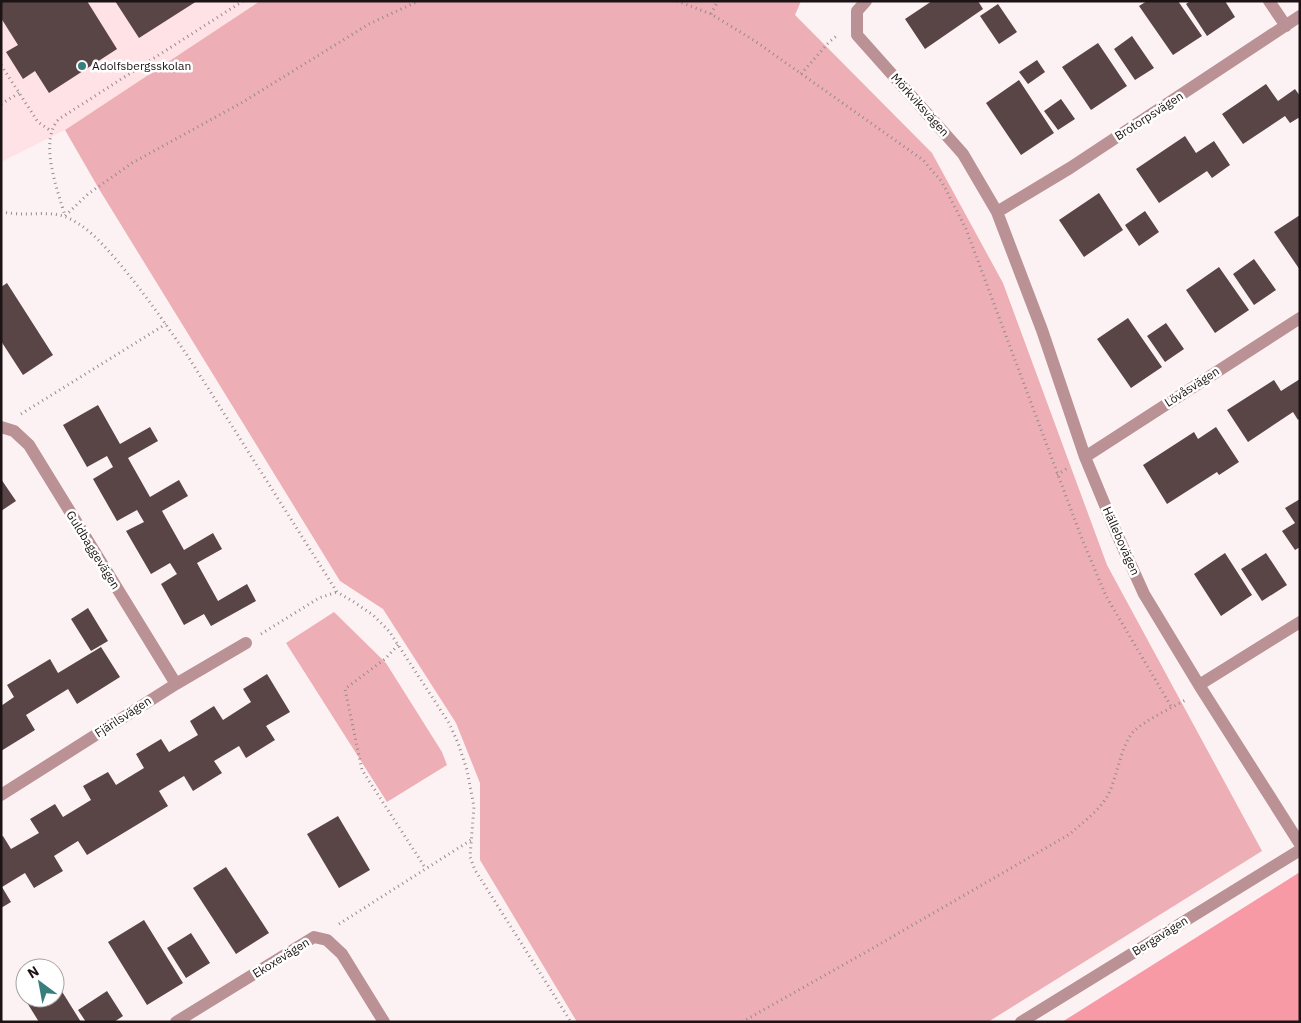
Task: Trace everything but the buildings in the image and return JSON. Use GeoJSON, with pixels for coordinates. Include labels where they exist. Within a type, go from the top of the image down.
{"type":"FeatureCollection","features":[{"type":"Feature","properties":{"kind":"street"},"geometry":{"type":"LineString","coordinates":[[857,25],[857,11],[866,1]]}},
{"type":"Feature","properties":{"kind":"street"},"geometry":{"type":"LineString","coordinates":[[1269,1],[1286,26]]}},
{"type":"Feature","properties":{"kind":"street","name":"Brotorpsvägen"},"geometry":{"type":"LineString","coordinates":[[996,212],[1070,168],[1300,16]]}},
{"type":"Feature","properties":{"kind":"street","name":"Mörkviksvägen"},"geometry":{"type":"LineString","coordinates":[[857,25],[857,36],[963,154],[996,212]]}},
{"type":"Feature","properties":{"kind":"street","name":"Hällebovägen"},"geometry":{"type":"LineString","coordinates":[[996,212],[1042,330],[1085,457],[1144,594],[1199,685],[1300,844]]}},
{"type":"Feature","properties":{"kind":"street","name":"Lövåsvägen"},"geometry":{"type":"LineString","coordinates":[[1085,457],[1300,318]]}},
{"type":"Feature","properties":{"kind":"street","name":"Guldbaggevägen"},"geometry":{"type":"LineString","coordinates":[[1,427],[14,431],[29,445],[176,684]]}},
{"type":"Feature","properties":{"kind":"street"},"geometry":{"type":"LineString","coordinates":[[1199,685],[1300,622]]}},
{"type":"Feature","properties":{"kind":"street","name":"Fjärilsvägen"},"geometry":{"type":"LineString","coordinates":[[1,795],[176,684],[246,643]]}},
{"type":"Feature","properties":{"kind":"street","name":"Bergavägen"},"geometry":{"type":"LineString","coordinates":[[1021,1022],[1300,850]]}},
{"type":"Feature","properties":{"kind":"street","name":"Ekoxevägen"},"geometry":{"type":"LineString","coordinates":[[176,1022],[314,937],[327,940],[342,954],[384,1022]]}},
{"type":"Feature","properties":{"kind":"path"},"geometry":{"type":"LineString","coordinates":[[65,216],[54,179],[50,152],[51,131],[54,124],[243,1]]}},
{"type":"Feature","properties":{"kind":"path"},"geometry":{"type":"LineString","coordinates":[[65,216],[88,194],[132,163],[243,102],[369,24],[419,1]]}},
{"type":"Feature","properties":{"kind":"path"},"geometry":{"type":"LineString","coordinates":[[676,1],[711,14],[755,41],[923,160],[942,182],[966,228],[1074,521],[1106,596],[1172,708]]}},
{"type":"Feature","properties":{"kind":"path"},"geometry":{"type":"LineString","coordinates":[[711,14],[718,1]]}},
{"type":"Feature","properties":{"kind":"path"},"geometry":{"type":"LineString","coordinates":[[801,74],[829,42],[842,32],[857,25]]}},
{"type":"Feature","properties":{"kind":"path"},"geometry":{"type":"LineString","coordinates":[[1,65],[38,122],[51,131]]}},
{"type":"Feature","properties":{"kind":"path"},"geometry":{"type":"LineString","coordinates":[[1,104],[19,93]]}},
{"type":"Feature","properties":{"kind":"path"},"geometry":{"type":"LineString","coordinates":[[1,212],[65,216],[82,226],[102,244],[127,272],[189,358],[337,592],[373,615],[389,631],[449,723],[458,743],[467,770],[474,807],[470,857],[475,870],[571,1022]]}},
{"type":"Feature","properties":{"kind":"path"},"geometry":{"type":"LineString","coordinates":[[18,416],[166,324]]}},
{"type":"Feature","properties":{"kind":"path"},"geometry":{"type":"LineString","coordinates":[[246,643],[319,598],[337,592]]}},
{"type":"Feature","properties":{"kind":"path"},"geometry":{"type":"LineString","coordinates":[[398,645],[386,659],[346,689],[362,770],[426,869]]}},
{"type":"Feature","properties":{"kind":"path"},"geometry":{"type":"LineString","coordinates":[[742,1022],[1070,834],[1097,810],[1107,797],[1126,745],[1133,732],[1145,723],[1190,698]]}},
{"type":"Feature","properties":{"kind":"path"},"geometry":{"type":"LineString","coordinates":[[314,937],[343,922],[471,840]]}},
{"type":"Feature","properties":{"kind":"shaded area","name":"Adolfsbergsskolan"},"geometry":{"type":"Polygon","coordinates":[[[1,1],[260,1],[65,130],[1,162],[1,1]]]}},
{"type":"Feature","properties":{"kind":"shaded area"},"geometry":{"type":"Polygon","coordinates":[[[260,1],[801,1],[795,15],[932,153],[1003,283],[1107,565],[1262,851],[988,1022],[577,1022],[480,860],[480,783],[456,723],[383,609],[340,581],[99,189],[65,130],[260,1]]]}},
{"type":"Feature","properties":{"kind":"shaded area"},"geometry":{"type":"Polygon","coordinates":[[[334,612],[386,663],[442,752],[447,765],[387,802],[286,643],[334,612]]]}},
{"type":"Feature","properties":{"kind":"shaded area"},"geometry":{"type":"Polygon","coordinates":[[[1300,872],[1300,1022],[1062,1022],[1300,872]]]}},
{"type":"Feature","properties":{"kind":"place","name":"Adolfsbergsskolan"},"geometry":{"type":"Point","coordinates":[82,66]}}]}
